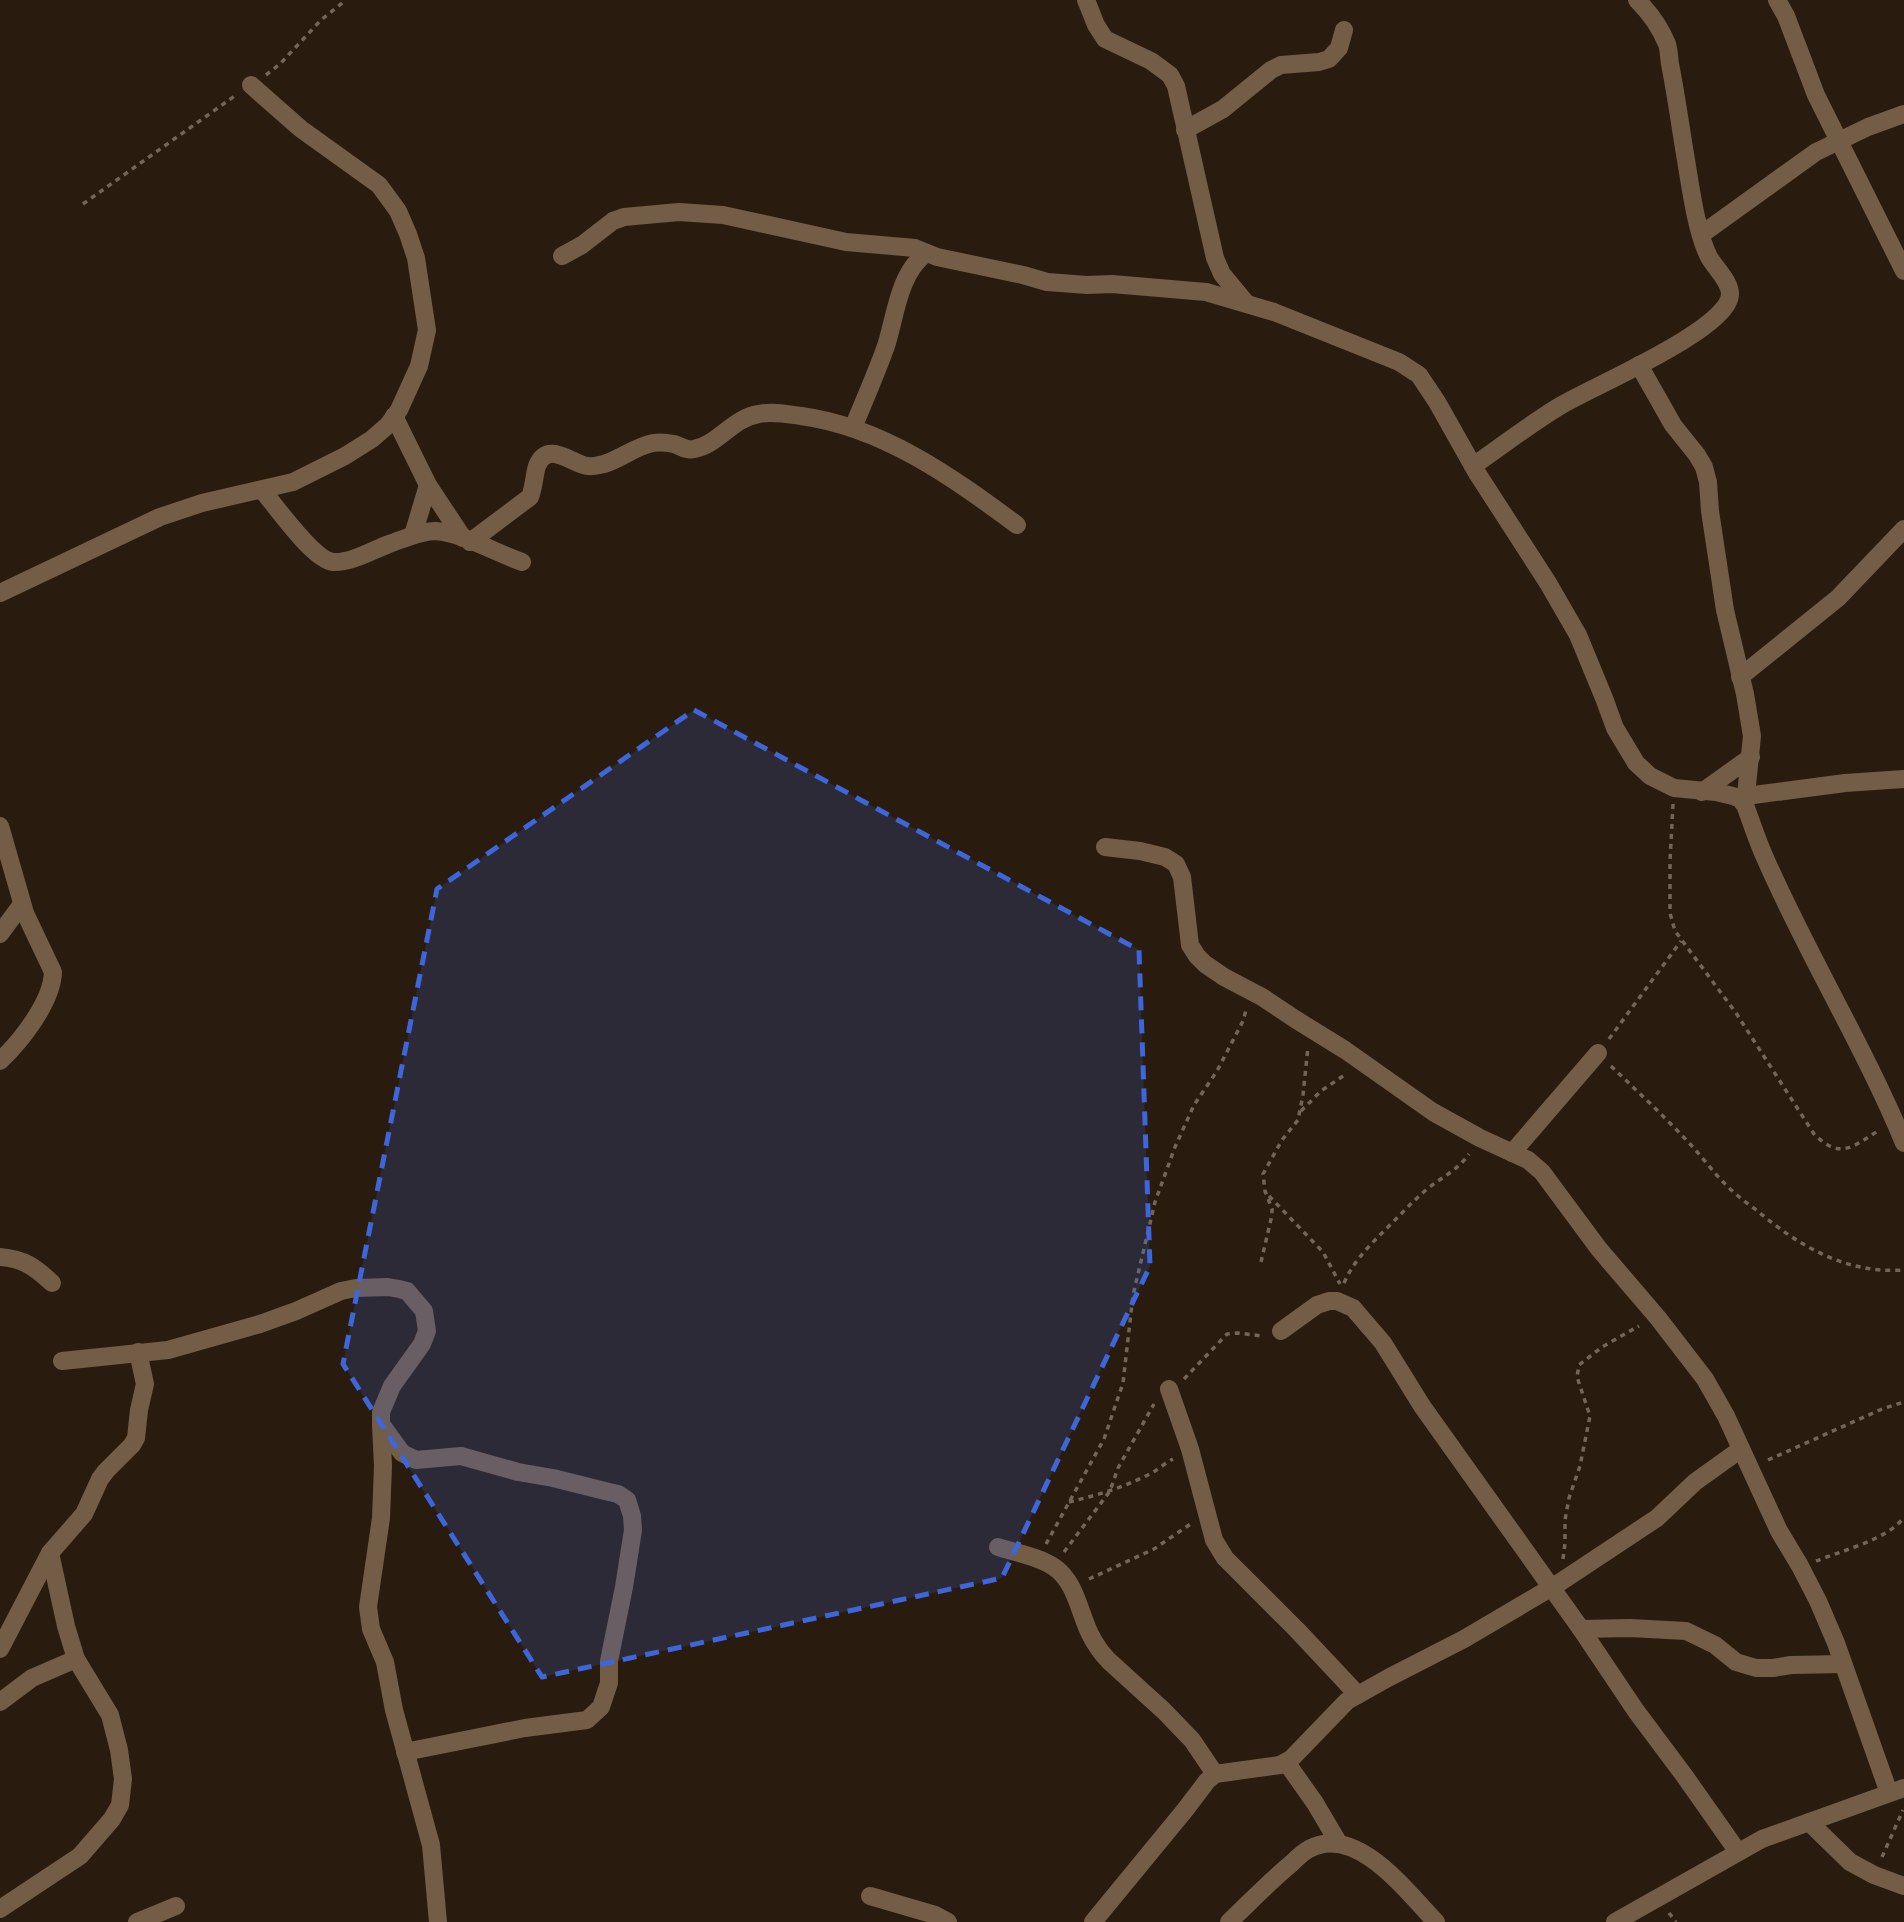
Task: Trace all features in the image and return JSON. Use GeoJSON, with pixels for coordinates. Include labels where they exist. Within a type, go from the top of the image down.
{"type":"FeatureCollection","features":[{"type":"Feature","properties":{"kind":"street"},"geometry":{"type":"LineString","coordinates":[[1086,0],[1105,39],[1151,61],[1170,75],[1176,86],[1215,258],[1222,274],[1245,303]]}},
{"type":"Feature","properties":{"kind":"street"},"geometry":{"type":"LineString","coordinates":[[1777,0],[1786,16],[1816,95],[1904,271]]}},
{"type":"Feature","properties":{"kind":"street"},"geometry":{"type":"LineString","coordinates":[[1473,466],[1562,405],[1701,329],[1726,307],[1730,291],[1705,248],[1679,123],[1668,46],[1646,3]]}},
{"type":"Feature","properties":{"kind":"street"},"geometry":{"type":"LineString","coordinates":[[1185,130],[1223,109],[1281,65],[1329,59],[1339,48],[1344,30]]}},
{"type":"Feature","properties":{"kind":"street"},"geometry":{"type":"LineString","coordinates":[[0,593],[160,517],[202,503],[293,482],[372,439],[388,425],[399,410],[419,366],[428,330],[416,258],[398,211],[379,185],[301,129],[251,85]]}},
{"type":"Feature","properties":{"kind":"street"},"geometry":{"type":"LineString","coordinates":[[1702,234],[1816,152],[1868,127],[1904,114]]}},
{"type":"Feature","properties":{"kind":"street"},"geometry":{"type":"LineString","coordinates":[[562,256],[624,217],[679,212],[723,215],[846,242],[915,248],[937,257],[1047,282],[1206,292],[1274,312],[1399,362],[1419,375],[1578,635],[1615,728],[1636,763],[1650,776],[1674,788],[1746,800],[1845,783],[1904,779]]}},
{"type":"Feature","properties":{"kind":"street"},"geometry":{"type":"LineString","coordinates":[[853,428],[885,348],[901,290],[915,261],[926,253]]}},
{"type":"Feature","properties":{"kind":"street"},"geometry":{"type":"LineString","coordinates":[[1639,365],[1673,425],[1697,455],[1708,482],[1725,610],[1752,736],[1746,800],[1765,859],[1883,1093],[1904,1143]]}},
{"type":"Feature","properties":{"kind":"street"},"geometry":{"type":"LineString","coordinates":[[466,540],[530,498],[539,463],[545,457],[554,454],[566,456],[590,467],[653,443],[696,449],[708,444],[744,417],[777,412],[818,418],[887,441],[970,491],[1017,525]]}},
{"type":"Feature","properties":{"kind":"street"},"geometry":{"type":"LineString","coordinates":[[394,416],[428,485],[466,540]]}},
{"type":"Feature","properties":{"kind":"street"},"geometry":{"type":"LineString","coordinates":[[413,535],[428,485]]}},
{"type":"Feature","properties":{"kind":"street"},"geometry":{"type":"LineString","coordinates":[[262,490],[309,547],[330,562],[353,558],[413,535],[433,531],[447,533],[522,562]]}},
{"type":"Feature","properties":{"kind":"street"},"geometry":{"type":"LineString","coordinates":[[1740,677],[1838,598],[1904,529]]}},
{"type":"Feature","properties":{"kind":"street"},"geometry":{"type":"LineString","coordinates":[[1702,792],[1751,757]]}},
{"type":"Feature","properties":{"kind":"street"},"geometry":{"type":"LineString","coordinates":[[0,826],[25,913],[53,972],[53,981],[38,1014],[11,1051],[0,1061]]}},
{"type":"Feature","properties":{"kind":"street"},"geometry":{"type":"LineString","coordinates":[[1105,847],[1140,851],[1165,857],[1176,864],[1182,877],[1191,945],[1197,956],[1224,977],[1251,991],[1367,1065],[1433,1112],[1528,1160],[1542,1172],[1705,1379],[1726,1416],[1779,1531],[1818,1601],[1897,1791],[1762,1839],[1615,1922]]}},
{"type":"Feature","properties":{"kind":"street"},"geometry":{"type":"LineString","coordinates":[[0,934],[22,904]]}},
{"type":"Feature","properties":{"kind":"street"},"geometry":{"type":"LineString","coordinates":[[1512,1153],[1598,1053]]}},
{"type":"Feature","properties":{"kind":"street"},"geometry":{"type":"LineString","coordinates":[[0,1257],[26,1262],[52,1283]]}},
{"type":"Feature","properties":{"kind":"street"},"geometry":{"type":"LineString","coordinates":[[62,1361],[168,1350],[296,1311],[341,1291],[356,1288],[399,1289],[407,1292],[424,1311],[427,1331],[422,1344],[392,1386],[381,1412],[381,1518],[368,1607],[371,1629],[385,1662],[394,1710],[431,1845],[438,1922]]}},
{"type":"Feature","properties":{"kind":"street"},"geometry":{"type":"LineString","coordinates":[[1281,1331],[1317,1306],[1329,1301],[1337,1301],[1353,1308],[1383,1343],[1422,1406],[1555,1586],[1636,1711],[1738,1852]]}},
{"type":"Feature","properties":{"kind":"street"},"geometry":{"type":"LineString","coordinates":[[0,1649],[50,1553],[84,1514],[100,1479],[136,1438],[145,1384],[138,1352]]}},
{"type":"Feature","properties":{"kind":"street"},"geometry":{"type":"LineString","coordinates":[[1169,1389],[1190,1449],[1214,1539],[1225,1558],[1358,1695]]}},
{"type":"Feature","properties":{"kind":"street"},"geometry":{"type":"LineString","coordinates":[[381,1424],[402,1453],[410,1458],[416,1460],[461,1456],[518,1472],[618,1494],[627,1500],[632,1516],[633,1530],[609,1661],[609,1682],[601,1707],[587,1720],[525,1728],[405,1752]]}},
{"type":"Feature","properties":{"kind":"street"},"geometry":{"type":"LineString","coordinates":[[1093,1922],[1214,1774],[1286,1762],[1347,1702],[1555,1586],[1657,1518],[1695,1482],[1741,1449]]}},
{"type":"Feature","properties":{"kind":"street"},"geometry":{"type":"LineString","coordinates":[[998,1547],[1037,1559],[1063,1574],[1101,1652],[1192,1740],[1214,1774]]}},
{"type":"Feature","properties":{"kind":"street"},"geometry":{"type":"LineString","coordinates":[[0,1909],[80,1856],[112,1819],[120,1805],[123,1779],[110,1715],[76,1660],[50,1553]]}},
{"type":"Feature","properties":{"kind":"street"},"geometry":{"type":"LineString","coordinates":[[1581,1629],[1686,1631],[1715,1645],[1736,1662],[1756,1668],[1843,1664]]}},
{"type":"Feature","properties":{"kind":"street"},"geometry":{"type":"LineString","coordinates":[[0,1702],[32,1678],[76,1660]]}},
{"type":"Feature","properties":{"kind":"street"},"geometry":{"type":"LineString","coordinates":[[1286,1762],[1338,1842]]}},
{"type":"Feature","properties":{"kind":"street"},"geometry":{"type":"LineString","coordinates":[[1809,1822],[1850,1862],[1874,1875],[1904,1886]]}},
{"type":"Feature","properties":{"kind":"street"},"geometry":{"type":"LineString","coordinates":[[1228,1922],[1309,1849],[1338,1842],[1363,1852],[1391,1874],[1436,1922]]}},
{"type":"Feature","properties":{"kind":"street"},"geometry":{"type":"LineString","coordinates":[[870,1896],[935,1915],[948,1922]]}},
{"type":"Feature","properties":{"kind":"street"},"geometry":{"type":"LineString","coordinates":[[137,1922],[176,1906]]}},
{"type":"Feature","properties":{"kind":"path"},"geometry":{"type":"LineString","coordinates":[[83,204],[280,64],[321,20],[346,0]]}},
{"type":"Feature","properties":{"kind":"path"},"geometry":{"type":"LineString","coordinates":[[1674,788],[1670,913],[1681,941],[1736,1013],[1814,1134],[1825,1144],[1840,1150],[1854,1146],[1895,1121]]}},
{"type":"Feature","properties":{"kind":"path"},"geometry":{"type":"LineString","coordinates":[[1681,941],[1598,1053],[1690,1144],[1727,1187],[1769,1221],[1802,1244],[1838,1261],[1865,1269],[1904,1270]]}},
{"type":"Feature","properties":{"kind":"path"},"geometry":{"type":"LineString","coordinates":[[1037,1559],[1104,1439],[1123,1383],[1133,1295],[1163,1180],[1194,1105],[1217,1072],[1243,1021],[1251,991]]}},
{"type":"Feature","properties":{"kind":"path"},"geometry":{"type":"LineString","coordinates":[[1261,1262],[1272,1215],[1263,1174],[1301,1112],[1309,1028]]}},
{"type":"Feature","properties":{"kind":"path"},"geometry":{"type":"LineString","coordinates":[[1301,1112],[1321,1091],[1351,1071],[1367,1065]]}},
{"type":"Feature","properties":{"kind":"path"},"geometry":{"type":"LineString","coordinates":[[1265,1191],[1323,1252],[1342,1288],[1348,1273],[1363,1252],[1415,1199],[1462,1163],[1480,1138]]}},
{"type":"Feature","properties":{"kind":"path"},"geometry":{"type":"LineString","coordinates":[[1555,1586],[1565,1543],[1564,1520],[1580,1466],[1590,1416],[1577,1377],[1579,1365],[1602,1347],[1656,1316]]}},
{"type":"Feature","properties":{"kind":"path"},"geometry":{"type":"LineString","coordinates":[[1054,1567],[1110,1490],[1118,1468],[1154,1404],[1203,1361],[1227,1334],[1263,1336],[1281,1331]]}},
{"type":"Feature","properties":{"kind":"path"},"geometry":{"type":"LineString","coordinates":[[1750,1468],[1882,1409],[1904,1402]]}},
{"type":"Feature","properties":{"kind":"path"},"geometry":{"type":"LineString","coordinates":[[1069,1502],[1110,1490],[1154,1471],[1190,1449]]}},
{"type":"Feature","properties":{"kind":"path"},"geometry":{"type":"LineString","coordinates":[[1071,1587],[1154,1549],[1206,1514]]}},
{"type":"Feature","properties":{"kind":"path"},"geometry":{"type":"LineString","coordinates":[[1800,1566],[1880,1535],[1894,1528],[1904,1517]]}},
{"type":"Feature","properties":{"kind":"path"},"geometry":{"type":"LineString","coordinates":[[1874,1875],[1904,1808]]}},
{"type":"Feature","properties":{"kind":"highlighted area"},"geometry":{"type":"Polygon","coordinates":[[[694,710],[1139,950],[1150,1266],[1002,1578],[542,1677],[343,1364],[437,889],[694,710]]]}}]}
